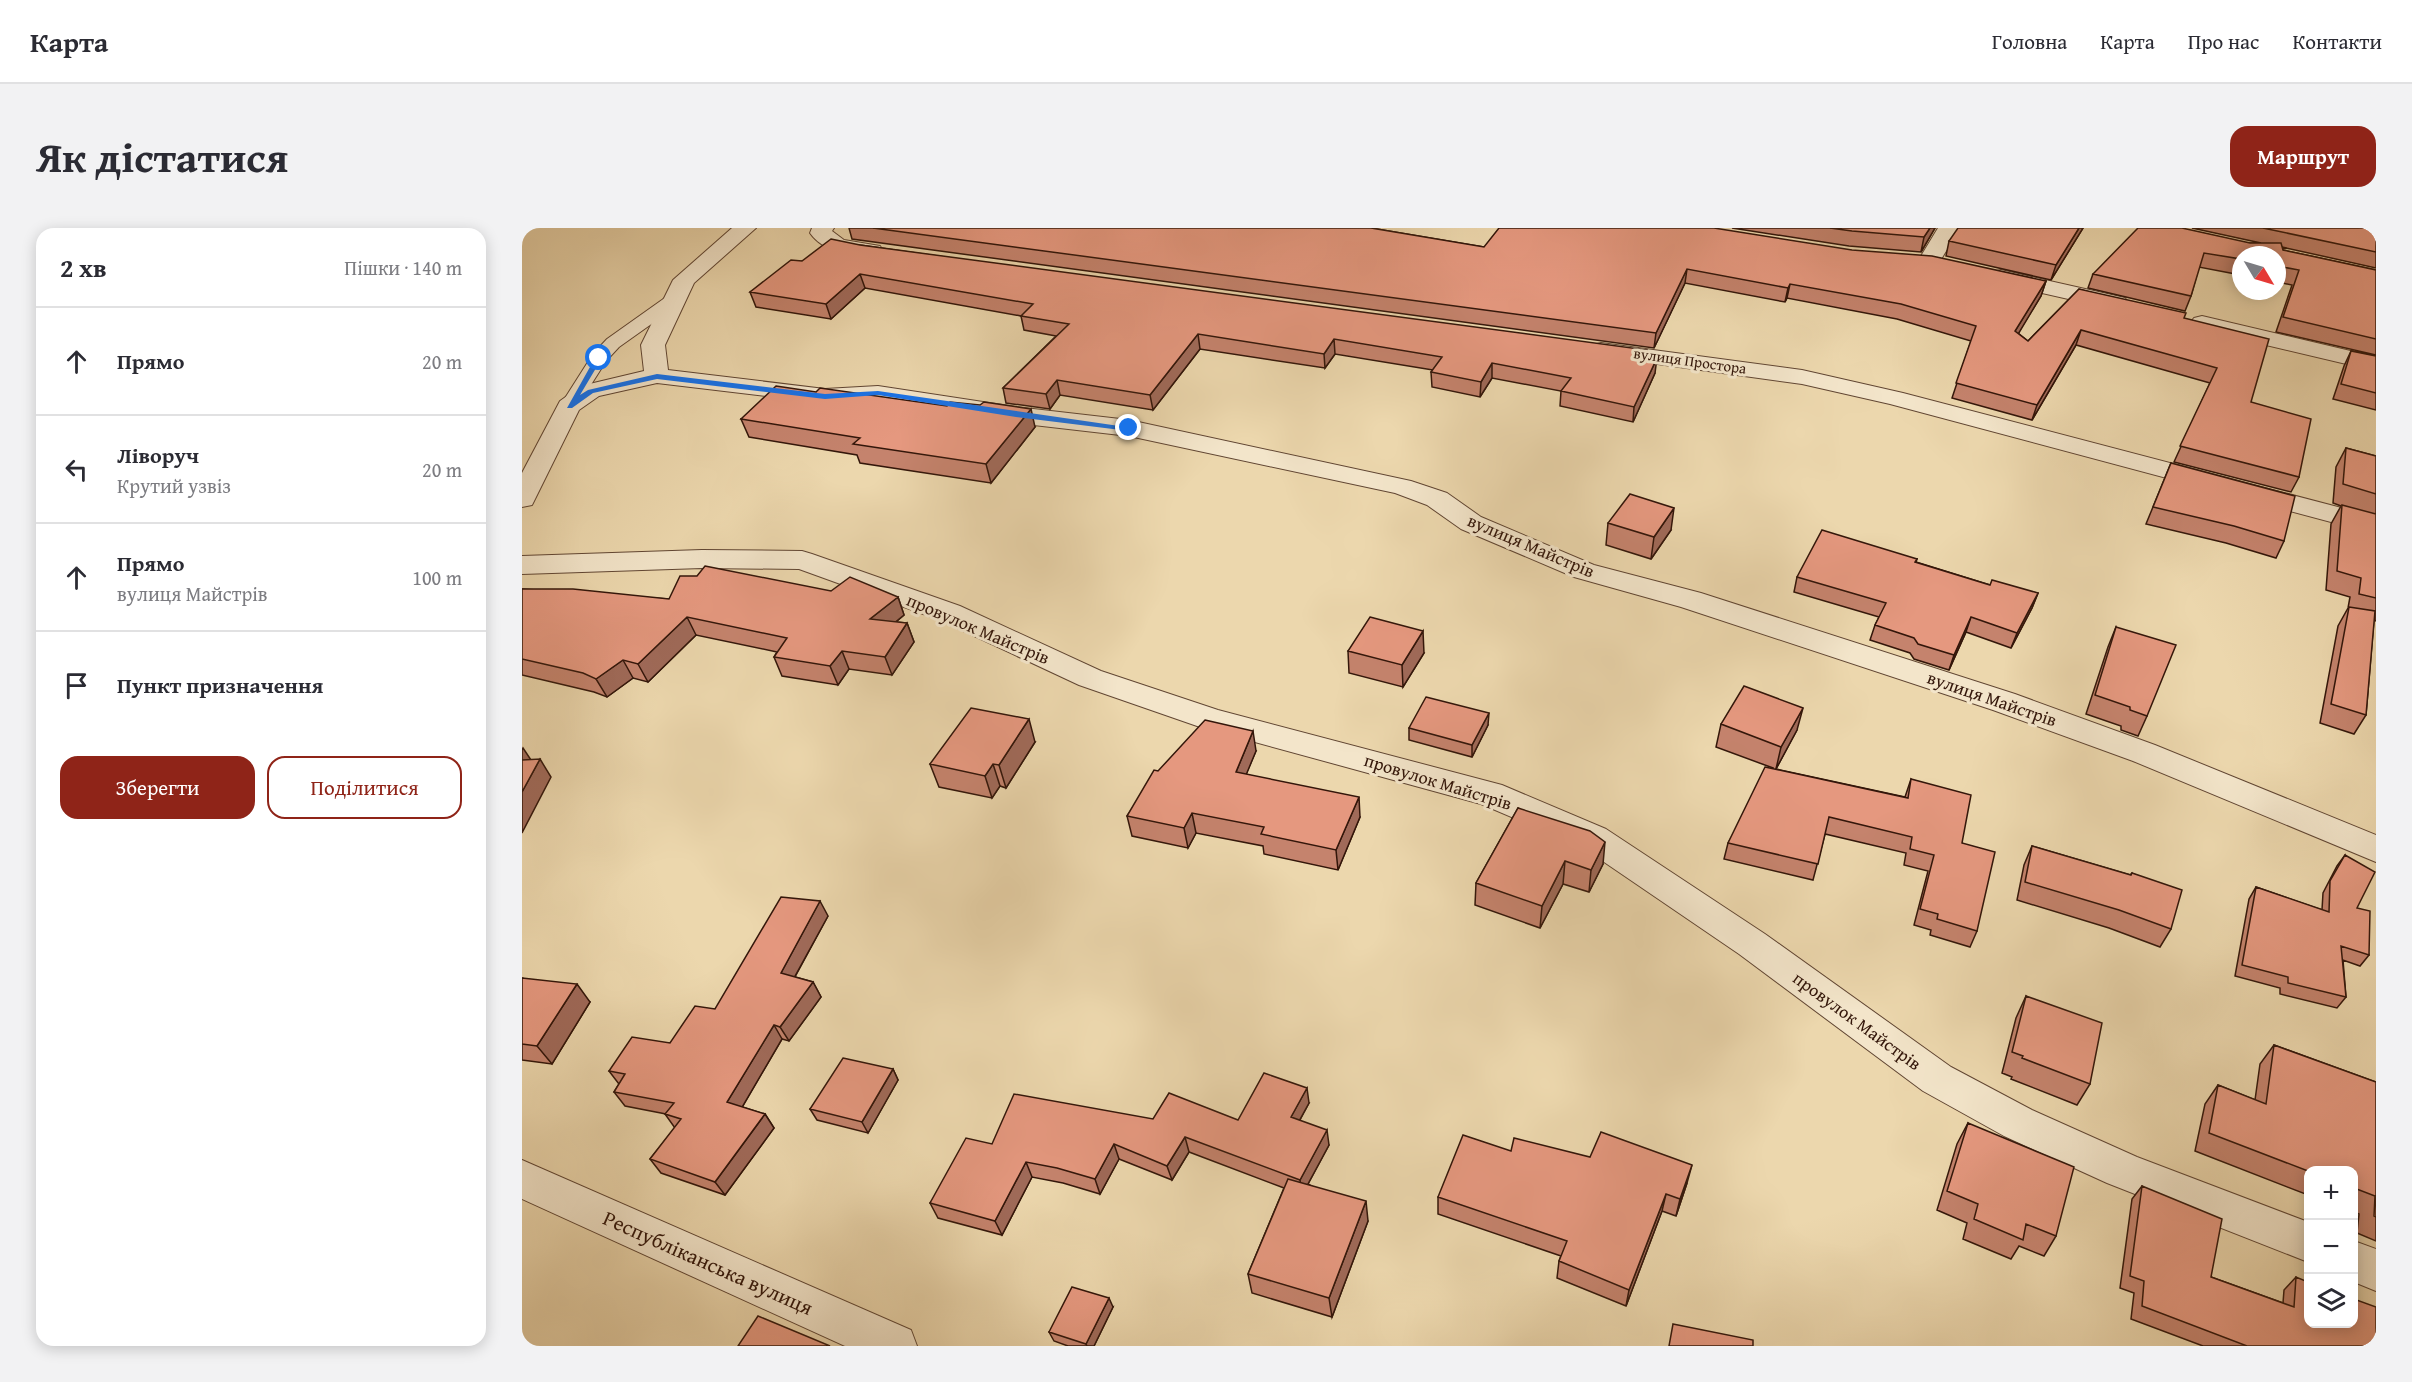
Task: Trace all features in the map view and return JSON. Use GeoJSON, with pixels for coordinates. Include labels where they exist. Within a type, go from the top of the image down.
{"type":"FeatureCollection","features":[{"type":"Feature","properties":{"kind":"street"},"geometry":{"type":"LineString","coordinates":[[657,376],[653,345],[684,280],[745,228]]}},
{"type":"Feature","properties":{"kind":"street"},"geometry":{"type":"LineString","coordinates":[[823,228],[821,233],[837,246],[897,255]]}},
{"type":"Feature","properties":{"kind":"street"},"geometry":{"type":"LineString","coordinates":[[1906,260],[1938,263],[1949,228]]}},
{"type":"Feature","properties":{"kind":"street"},"geometry":{"type":"LineString","coordinates":[[1977,272],[2140,309]]}},
{"type":"Feature","properties":{"kind":"street"},"geometry":{"type":"LineString","coordinates":[[2186,319],[2376,364]]}},
{"type":"Feature","properties":{"kind":"street","name":"вулиця Простора"},"geometry":{"type":"LineString","coordinates":[[1580,347],[1802,376],[1952,413],[2376,526]]}},
{"type":"Feature","properties":{"kind":"street","name":"вулиця Майстрів"},"geometry":{"type":"LineString","coordinates":[[570,406],[590,391],[657,376],[825,396],[878,393],[1016,415],[1129,428],[1402,487],[1437,500],[1471,523],[1584,571],[1713,607],[2004,702],[2144,753],[2376,849]]}},
{"type":"Feature","properties":{"kind":"street"},"geometry":{"type":"LineString","coordinates":[[522,499],[570,406]]}},
{"type":"Feature","properties":{"kind":"street","name":"провулок Майстрів"},"geometry":{"type":"LineString","coordinates":[[522,565],[691,559],[802,560],[950,613],[1101,682],[1211,719],[1490,795],[1594,837],[1752,944],[1937,1079],[2018,1123],[2122,1170],[2304,1240]]}},
{"type":"Feature","properties":{"kind":"street","name":"Республіканська вулиця"},"geometry":{"type":"LineString","coordinates":[[522,1179],[895,1346]]}},
{"type":"Feature","properties":{"kind":"street"},"geometry":{"type":"LineString","coordinates":[[2358,1263],[2376,1270]]}},
{"type":"Feature","properties":{"kind":"lane"},"geometry":{"type":"LineString","coordinates":[[570,406],[599,358],[613,343],[675,299]]}},
{"type":"Feature","properties":{"kind":"building"},"geometry":{"type":"Polygon","coordinates":[[[873,228],[1371,228],[1484,247],[1499,228],[1714,228],[1852,250],[1932,256],[2046,281],[2015,331],[2028,341],[2079,289],[2186,313],[2184,318],[2269,339],[2251,402],[2311,419],[2299,477],[2180,446],[2217,368],[2081,330],[2037,405],[1956,383],[1976,326],[1901,304],[1790,284],[1788,288],[1687,269],[1656,333],[873,228]]]}},
{"type":"Feature","properties":{"kind":"building"},"geometry":{"type":"Polygon","coordinates":[[[1830,228],[1930,228],[1924,237],[1830,228]]]}},
{"type":"Feature","properties":{"kind":"building"},"geometry":{"type":"Polygon","coordinates":[[[1958,228],[2079,228],[2056,265],[1949,241],[1958,228]]]}},
{"type":"Feature","properties":{"kind":"building"},"geometry":{"type":"Polygon","coordinates":[[[2138,228],[2182,228],[2250,243],[2281,243],[2282,246],[2232,246],[2232,258],[2204,253],[2191,296],[2093,274],[2138,228]]]}},
{"type":"Feature","properties":{"kind":"building"},"geometry":{"type":"Polygon","coordinates":[[[2263,228],[2376,228],[2376,252],[2263,228]]]}},
{"type":"Feature","properties":{"kind":"building"},"geometry":{"type":"Polygon","coordinates":[[[831,239],[860,245],[1647,350],[1644,356],[1657,358],[1634,407],[1561,391],[1571,378],[1492,363],[1481,382],[1431,372],[1442,357],[1334,339],[1324,354],[1198,334],[1150,395],[1057,380],[1046,394],[1003,388],[1069,324],[1021,316],[1033,304],[860,274],[826,304],[750,292],[791,260],[802,261],[831,239]]]}},
{"type":"Feature","properties":{"kind":"building"},"geometry":{"type":"Polygon","coordinates":[[[2286,251],[2376,270],[2376,339],[2283,317],[2299,270],[2286,268],[2286,251]]]}},
{"type":"Feature","properties":{"kind":"building"},"geometry":{"type":"Polygon","coordinates":[[[2351,351],[2376,356],[2376,393],[2341,384],[2351,351]]]}},
{"type":"Feature","properties":{"kind":"building"},"geometry":{"type":"Polygon","coordinates":[[[776,386],[816,392],[820,388],[947,406],[950,402],[980,405],[984,402],[1031,409],[986,464],[853,444],[860,438],[741,419],[776,386]]]}},
{"type":"Feature","properties":{"kind":"building"},"geometry":{"type":"Polygon","coordinates":[[[2346,448],[2376,456],[2376,494],[2343,484],[2346,448]]]}},
{"type":"Feature","properties":{"kind":"building"},"geometry":{"type":"Polygon","coordinates":[[[2171,463],[2295,496],[2284,541],[2234,526],[2153,507],[2171,463]]]}},
{"type":"Feature","properties":{"kind":"building"},"geometry":{"type":"Polygon","coordinates":[[[1630,494],[1674,508],[1654,537],[1608,523],[1630,494]]]}},
{"type":"Feature","properties":{"kind":"building"},"geometry":{"type":"Polygon","coordinates":[[[2342,505],[2376,514],[2376,598],[2359,594],[2361,578],[2337,571],[2342,505]]]}},
{"type":"Feature","properties":{"kind":"building"},"geometry":{"type":"Polygon","coordinates":[[[1822,530],[1917,559],[1915,562],[1990,585],[1992,580],[2038,593],[2017,633],[1971,617],[1954,655],[1918,644],[1914,638],[1875,625],[1886,603],[1797,577],[1822,530]]]}},
{"type":"Feature","properties":{"kind":"building"},"geometry":{"type":"Polygon","coordinates":[[[705,566],[831,591],[850,577],[898,597],[870,619],[907,623],[885,657],[842,651],[830,666],[774,657],[787,638],[687,617],[638,664],[623,660],[596,679],[583,673],[522,659],[522,589],[573,589],[669,599],[680,576],[697,576],[705,566]]]}},
{"type":"Feature","properties":{"kind":"building"},"geometry":{"type":"Polygon","coordinates":[[[2349,607],[2375,611],[2366,715],[2331,704],[2349,607]]]}},
{"type":"Feature","properties":{"kind":"building"},"geometry":{"type":"Polygon","coordinates":[[[1370,617],[1423,631],[1402,665],[1348,651],[1370,617]]]}},
{"type":"Feature","properties":{"kind":"building"},"geometry":{"type":"Polygon","coordinates":[[[2116,627],[2176,645],[2147,716],[2130,710],[2130,707],[2095,695],[2116,627]]]}},
{"type":"Feature","properties":{"kind":"building"},"geometry":{"type":"Polygon","coordinates":[[[1744,686],[1803,708],[1781,747],[1721,724],[1744,686]]]}},
{"type":"Feature","properties":{"kind":"building"},"geometry":{"type":"Polygon","coordinates":[[[1426,697],[1489,713],[1472,745],[1409,728],[1426,697]]]}},
{"type":"Feature","properties":{"kind":"building"},"geometry":{"type":"Polygon","coordinates":[[[971,708],[1029,719],[999,765],[993,764],[985,776],[930,764],[971,708]]]}},
{"type":"Feature","properties":{"kind":"building"},"geometry":{"type":"Polygon","coordinates":[[[1205,720],[1253,731],[1236,772],[1359,797],[1336,850],[1261,834],[1264,827],[1192,813],[1184,828],[1127,816],[1154,770],[1158,771],[1205,720]]]}},
{"type":"Feature","properties":{"kind":"building"},"geometry":{"type":"Polygon","coordinates":[[[540,759],[522,792],[522,760],[540,759]]]}},
{"type":"Feature","properties":{"kind":"building"},"geometry":{"type":"Polygon","coordinates":[[[1765,767],[1908,798],[1911,779],[1971,795],[1962,843],[1995,852],[1977,931],[1937,919],[1938,914],[1920,909],[1934,855],[1910,849],[1912,837],[1829,817],[1818,864],[1728,843],[1765,767]]]}},
{"type":"Feature","properties":{"kind":"building"},"geometry":{"type":"Polygon","coordinates":[[[1518,808],[1590,831],[1605,842],[1591,870],[1565,861],[1542,906],[1476,883],[1518,808]]]}},
{"type":"Feature","properties":{"kind":"building"},"geometry":{"type":"Polygon","coordinates":[[[2032,846],[2131,875],[2132,873],[2182,890],[2171,929],[2119,910],[2025,882],[2032,846]]]}},
{"type":"Feature","properties":{"kind":"building"},"geometry":{"type":"Polygon","coordinates":[[[2345,855],[2375,872],[2357,908],[2370,911],[2369,955],[2341,946],[2346,997],[2288,983],[2288,977],[2242,965],[2256,887],[2329,912],[2330,881],[2345,855]]]}},
{"type":"Feature","properties":{"kind":"building"},"geometry":{"type":"Polygon","coordinates":[[[781,897],[820,901],[781,973],[813,982],[780,1027],[774,1025],[727,1102],[765,1114],[715,1182],[650,1159],[681,1119],[665,1114],[674,1103],[614,1092],[625,1074],[609,1071],[632,1037],[670,1043],[695,1006],[715,1009],[781,897]]]}},
{"type":"Feature","properties":{"kind":"building"},"geometry":{"type":"Polygon","coordinates":[[[522,978],[577,984],[537,1046],[522,1044],[522,978]]]}},
{"type":"Feature","properties":{"kind":"building"},"geometry":{"type":"Polygon","coordinates":[[[2026,996],[2102,1023],[2090,1084],[2012,1052],[2026,996]]]}},
{"type":"Feature","properties":{"kind":"building"},"geometry":{"type":"Polygon","coordinates":[[[2274,1045],[2376,1082],[2376,1217],[2374,1216],[2375,1196],[2358,1190],[2358,1166],[2304,1166],[2304,1169],[2209,1133],[2218,1085],[2266,1104],[2274,1045]]]}},
{"type":"Feature","properties":{"kind":"building"},"geometry":{"type":"Polygon","coordinates":[[[843,1058],[893,1069],[862,1122],[810,1109],[843,1058]]]}},
{"type":"Feature","properties":{"kind":"building"},"geometry":{"type":"Polygon","coordinates":[[[1264,1073],[1307,1088],[1291,1117],[1327,1130],[1300,1180],[1185,1137],[1167,1166],[1114,1144],[1095,1179],[1026,1162],[995,1221],[930,1203],[966,1138],[992,1144],[1014,1094],[1153,1119],[1169,1093],[1238,1120],[1264,1073]]]}},
{"type":"Feature","properties":{"kind":"building"},"geometry":{"type":"Polygon","coordinates":[[[1968,1123],[2074,1167],[2056,1236],[2026,1224],[2023,1240],[1974,1219],[1978,1204],[1947,1191],[1968,1123]]]}},
{"type":"Feature","properties":{"kind":"building"},"geometry":{"type":"Polygon","coordinates":[[[1601,1132],[1692,1165],[1680,1199],[1666,1194],[1629,1290],[1559,1261],[1567,1241],[1438,1197],[1463,1135],[1511,1151],[1514,1138],[1590,1157],[1601,1132]]]}},
{"type":"Feature","properties":{"kind":"building"},"geometry":{"type":"Polygon","coordinates":[[[1288,1179],[1366,1201],[1329,1298],[1248,1274],[1288,1179]]]}},
{"type":"Feature","properties":{"kind":"building"},"geometry":{"type":"Polygon","coordinates":[[[2142,1186],[2222,1219],[2211,1277],[2294,1307],[2296,1277],[2304,1280],[2304,1328],[2358,1328],[2358,1300],[2376,1307],[2376,1346],[2247,1346],[2142,1306],[2144,1281],[2130,1276],[2142,1186]]]}},
{"type":"Feature","properties":{"kind":"building"},"geometry":{"type":"Polygon","coordinates":[[[1072,1287],[1109,1298],[1086,1344],[1049,1332],[1072,1287]]]}},
{"type":"Feature","properties":{"kind":"building"},"geometry":{"type":"Polygon","coordinates":[[[758,1316],[830,1346],[738,1346],[758,1316]]]}},
{"type":"Feature","properties":{"kind":"building"},"geometry":{"type":"Polygon","coordinates":[[[1673,1324],[1753,1340],[1753,1346],[1669,1346],[1673,1324]]]}},
{"type":"Feature","properties":{"kind":"route"},"geometry":{"type":"LineString","coordinates":[[599,358],[570,406],[590,391],[657,376],[825,396],[878,393],[1016,415],[1129,428]]}}]}
